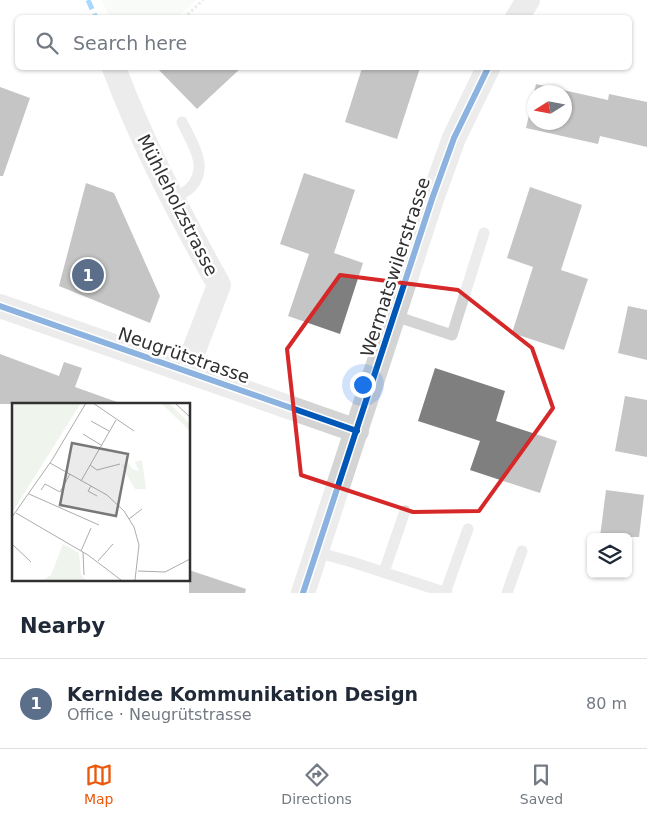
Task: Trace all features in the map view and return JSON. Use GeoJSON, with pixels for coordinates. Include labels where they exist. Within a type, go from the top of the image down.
{"type":"FeatureCollection","features":[{"type":"Feature","properties":{"kind":"street"},"geometry":{"type":"LineString","coordinates":[[519,15],[528,0]]}},
{"type":"Feature","properties":{"kind":"street","name":"Mühleholzstrasse"},"geometry":{"type":"LineString","coordinates":[[115,70],[149,154],[172,200],[220,285],[186,371]]}},
{"type":"Feature","properties":{"kind":"street","name":"Wermatswilerstrasse"},"geometry":{"type":"LineString","coordinates":[[303,593],[432,200],[454,138],[487,70]]}},
{"type":"Feature","properties":{"kind":"street","name":"Neugrütstrasse"},"geometry":{"type":"LineString","coordinates":[[0,306],[357,432]]}},
{"type":"Feature","properties":{"kind":"lane"},"geometry":{"type":"LineString","coordinates":[[172,200],[190,188],[200,172],[200,162],[182,122]]}},
{"type":"Feature","properties":{"kind":"lane"},"geometry":{"type":"LineString","coordinates":[[395,316],[452,335],[484,233]]}},
{"type":"Feature","properties":{"kind":"lane"},"geometry":{"type":"LineString","coordinates":[[384,572],[405,511]]}},
{"type":"Feature","properties":{"kind":"lane"},"geometry":{"type":"LineString","coordinates":[[316,552],[446,593],[468,529]]}},
{"type":"Feature","properties":{"kind":"lane"},"geometry":{"type":"LineString","coordinates":[[507,593],[522,551]]}},
{"type":"Feature","properties":{"kind":"path"},"geometry":{"type":"LineString","coordinates":[[187,15],[202,0]]}},
{"type":"Feature","properties":{"kind":"highlighted area"},"geometry":{"type":"Polygon","coordinates":[[[340,275],[458,290],[532,348],[553,408],[479,511],[413,512],[301,475],[287,349],[340,275]]]}},
{"type":"Feature","properties":{"kind":"shaded area"},"geometry":{"type":"Polygon","coordinates":[[[102,0],[196,0],[180,15],[108,15],[102,0]]]}},
{"type":"Feature","properties":{"kind":"building"},"geometry":{"type":"Polygon","coordinates":[[[159,70],[239,70],[197,109],[159,70]]]}},
{"type":"Feature","properties":{"kind":"building"},"geometry":{"type":"Polygon","coordinates":[[[361,70],[419,70],[397,139],[345,122],[361,70]]]}},
{"type":"Feature","properties":{"kind":"building"},"geometry":{"type":"Polygon","coordinates":[[[0,87],[30,98],[3,176],[0,176],[0,87]]]}},
{"type":"Feature","properties":{"kind":"building"},"geometry":{"type":"Polygon","coordinates":[[[572,92],[608,100],[609,94],[647,102],[647,147],[600,136],[598,144],[535,130],[572,130],[572,92]]]}},
{"type":"Feature","properties":{"kind":"building"},"geometry":{"type":"Polygon","coordinates":[[[304,173],[355,190],[334,253],[363,263],[340,334],[288,316],[309,254],[280,244],[304,173]]]}},
{"type":"Feature","properties":{"kind":"building"},"geometry":{"type":"Polygon","coordinates":[[[86,183],[114,193],[160,296],[150,323],[59,286],[86,183]]]}},
{"type":"Feature","properties":{"kind":"building"},"geometry":{"type":"Polygon","coordinates":[[[530,187],[582,205],[561,270],[588,279],[564,350],[512,333],[533,267],[507,258],[530,187]]]}},
{"type":"Feature","properties":{"kind":"building"},"geometry":{"type":"Polygon","coordinates":[[[628,306],[647,310],[647,360],[618,353],[628,306]]]}},
{"type":"Feature","properties":{"kind":"building"},"geometry":{"type":"Polygon","coordinates":[[[0,354],[59,376],[64,362],[82,368],[75,387],[117,402],[117,403],[0,404],[0,354]]]}},
{"type":"Feature","properties":{"kind":"building"},"geometry":{"type":"Polygon","coordinates":[[[435,368],[505,391],[496,421],[557,441],[540,493],[470,470],[480,441],[418,421],[435,368]]]}},
{"type":"Feature","properties":{"kind":"building"},"geometry":{"type":"Polygon","coordinates":[[[625,396],[647,400],[647,457],[615,451],[625,396]]]}},
{"type":"Feature","properties":{"kind":"building"},"geometry":{"type":"Polygon","coordinates":[[[606,490],[644,495],[639,537],[632,537],[632,533],[601,533],[606,490]]]}},
{"type":"Feature","properties":{"kind":"building"},"geometry":{"type":"Polygon","coordinates":[[[190,570],[246,589],[245,593],[189,593],[190,570]]]}},
{"type":"Feature","properties":{"kind":"marked path"},"geometry":{"type":"LineString","coordinates":[[88,0],[95,15]]}},
{"type":"Feature","properties":{"kind":"cycle path"},"geometry":{"type":"LineString","coordinates":[[303,593],[432,199],[454,138],[487,70]]}},
{"type":"Feature","properties":{"kind":"cycle path"},"geometry":{"type":"LineString","coordinates":[[0,306],[357,431]]}},
{"type":"Feature","properties":{"kind":"place","name":"Kernidee Kommunikation Design"},"geometry":{"type":"Point","coordinates":[88,275]}}]}
